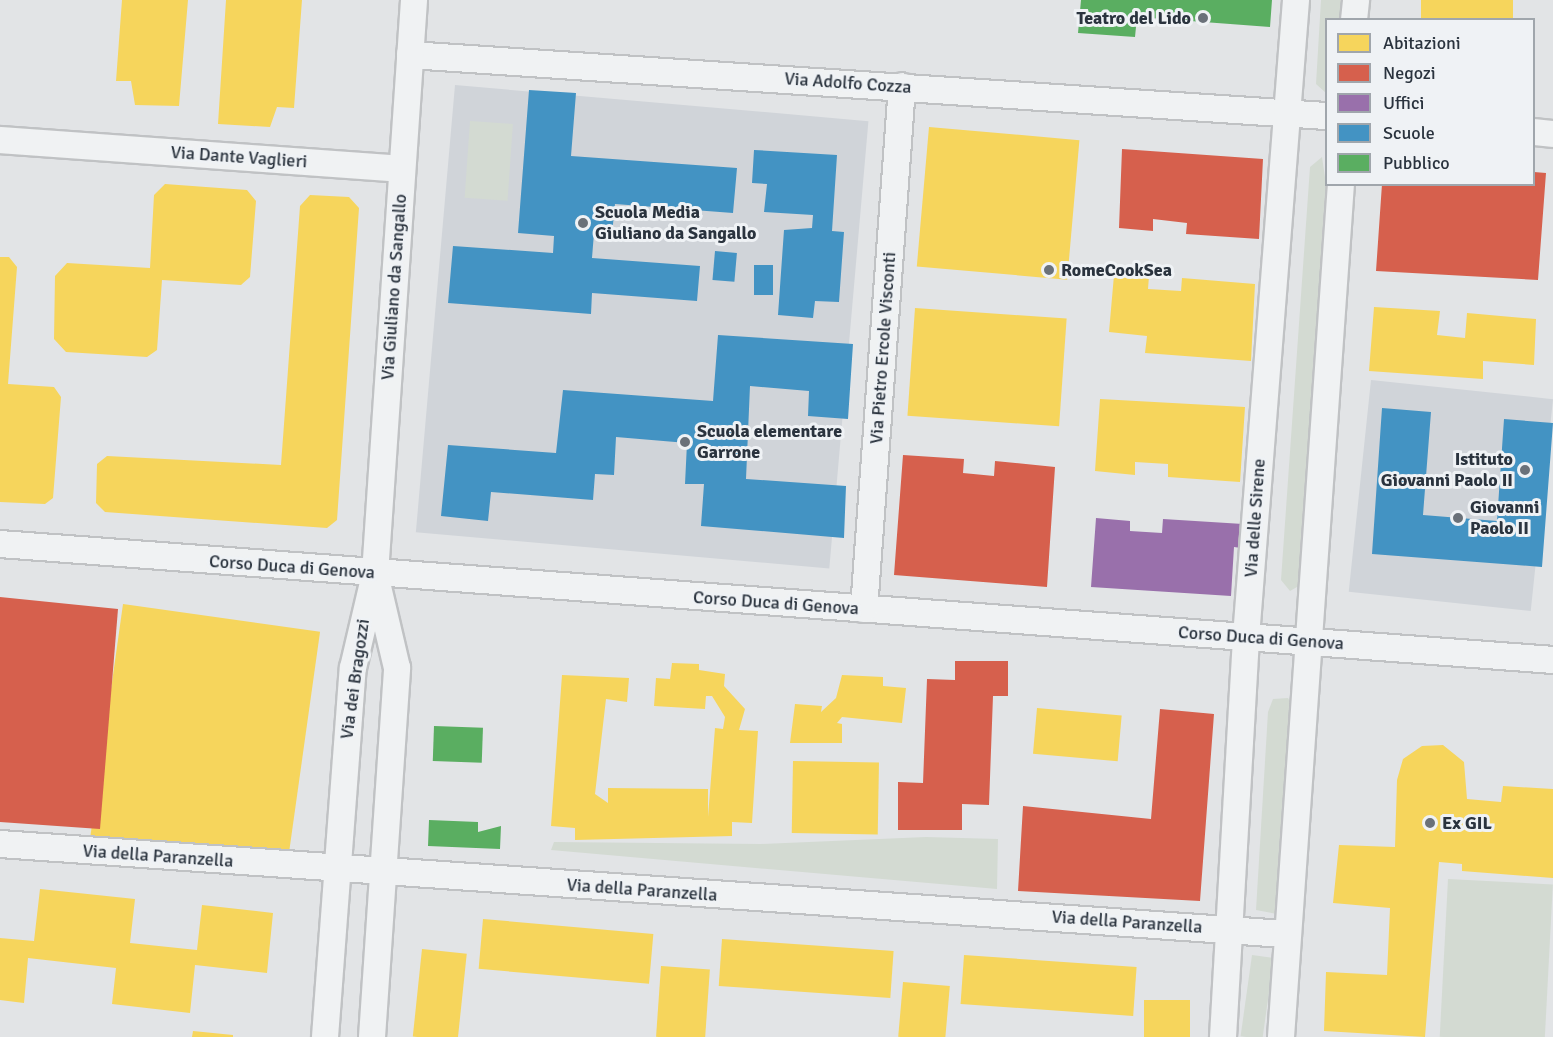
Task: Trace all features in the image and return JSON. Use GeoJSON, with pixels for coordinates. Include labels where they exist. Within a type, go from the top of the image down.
{"type":"FeatureCollection","features":[{"type":"Feature","properties":{"kind":"street","name":"Via Giuliano da Sangallo"},"geometry":{"type":"LineString","coordinates":[[375,574],[414,0]]}},
{"type":"Feature","properties":{"kind":"street","name":"Via delle Sirene"},"geometry":{"type":"LineString","coordinates":[[1223,1037],[1246,637],[1296,0]]}},
{"type":"Feature","properties":{"kind":"street"},"geometry":{"type":"LineString","coordinates":[[1354,18],[1356,0]]}},
{"type":"Feature","properties":{"kind":"street","name":"Via Adolfo Cozza"},"geometry":{"type":"LineString","coordinates":[[410,55],[1325,116]]}},
{"type":"Feature","properties":{"kind":"street","name":"Via Pietro Ercole Visconti"},"geometry":{"type":"LineString","coordinates":[[864,609],[902,86]]}},
{"type":"Feature","properties":{"kind":"street"},"geometry":{"type":"LineString","coordinates":[[1535,132],[1553,134]]}},
{"type":"Feature","properties":{"kind":"street","name":"Via Dante Vaglieri"},"geometry":{"type":"LineString","coordinates":[[0,140],[401,169]]}},
{"type":"Feature","properties":{"kind":"street"},"geometry":{"type":"LineString","coordinates":[[1281,1037],[1285,934],[1341,186]]}},
{"type":"Feature","properties":{"kind":"street","name":"Corso Duca di Genova"},"geometry":{"type":"LineString","coordinates":[[0,544],[375,574],[1553,660]]}},
{"type":"Feature","properties":{"kind":"street","name":"Via dei Bragozzi"},"geometry":{"type":"LineString","coordinates":[[325,1037],[353,668],[375,574]]}},
{"type":"Feature","properties":{"kind":"street","name":"Via dei Bragozzi"},"geometry":{"type":"LineString","coordinates":[[372,1037],[397,668],[392,629],[375,574]]}},
{"type":"Feature","properties":{"kind":"street","name":"Via della Paranzella"},"geometry":{"type":"LineString","coordinates":[[0,844],[336,870],[1285,934]]}},
{"type":"Feature","properties":{"kind":"shaded area"},"geometry":{"type":"Polygon","coordinates":[[[1321,0],[1346,0],[1345,18],[1325,18],[1325,92],[1316,84],[1321,0]]]}},
{"type":"Feature","properties":{"kind":"shaded area"},"geometry":{"type":"Polygon","coordinates":[[[455,85],[868,121],[829,568],[416,532],[455,85]]]}},
{"type":"Feature","properties":{"kind":"shaded area"},"geometry":{"type":"Polygon","coordinates":[[[470,121],[513,124],[508,201],[465,198],[470,121]]]}},
{"type":"Feature","properties":{"kind":"shaded area"},"geometry":{"type":"Polygon","coordinates":[[[1322,157],[1325,186],[1332,186],[1304,583],[1290,591],[1281,580],[1310,167],[1322,157]]]}},
{"type":"Feature","properties":{"kind":"shaded area"},"geometry":{"type":"Polygon","coordinates":[[[1371,380],[1553,399],[1531,611],[1349,592],[1371,380]]]}},
{"type":"Feature","properties":{"kind":"shaded area"},"geometry":{"type":"Polygon","coordinates":[[[1288,698],[1292,705],[1277,914],[1256,910],[1268,712],[1273,699],[1288,698]]]}},
{"type":"Feature","properties":{"kind":"shaded area"},"geometry":{"type":"Polygon","coordinates":[[[926,837],[998,839],[997,889],[551,850],[554,842],[761,844],[926,837]]]}},
{"type":"Feature","properties":{"kind":"shaded area"},"geometry":{"type":"Polygon","coordinates":[[[1448,879],[1553,884],[1545,1037],[1440,1037],[1448,879]]]}},
{"type":"Feature","properties":{"kind":"shaded area"},"geometry":{"type":"Polygon","coordinates":[[[1252,955],[1274,958],[1263,1037],[1241,1036],[1252,955]]]}},
{"type":"Feature","properties":{"kind":"building: Abitazioni"},"geometry":{"type":"Polygon","coordinates":[[[122,0],[188,0],[179,106],[135,105],[131,81],[116,81],[122,0]]]}},
{"type":"Feature","properties":{"kind":"building: Abitazioni"},"geometry":{"type":"Polygon","coordinates":[[[226,0],[302,0],[294,108],[277,107],[270,127],[218,124],[226,0]]]}},
{"type":"Feature","properties":{"kind":"building: Abitazioni"},"geometry":{"type":"Polygon","coordinates":[[[1421,0],[1513,0],[1513,18],[1421,18],[1421,0]]]}},
{"type":"Feature","properties":{"kind":"building: Abitazioni"},"geometry":{"type":"Polygon","coordinates":[[[929,127],[1079,140],[1067,280],[917,266],[929,127]]]}},
{"type":"Feature","properties":{"kind":"building: Abitazioni"},"geometry":{"type":"Polygon","coordinates":[[[165,184],[247,190],[256,201],[250,277],[241,285],[162,280],[157,350],[147,357],[66,352],[54,339],[55,276],[67,263],[150,268],[154,195],[165,184]]]}},
{"type":"Feature","properties":{"kind":"building: Abitazioni"},"geometry":{"type":"Polygon","coordinates":[[[310,195],[349,197],[359,208],[337,520],[327,528],[105,512],[96,503],[97,464],[107,456],[281,465],[300,206],[310,195]]]}},
{"type":"Feature","properties":{"kind":"building: Abitazioni"},"geometry":{"type":"Polygon","coordinates":[[[0,257],[9,257],[17,267],[8,384],[54,387],[61,397],[53,498],[45,504],[0,502],[0,257]]]}},
{"type":"Feature","properties":{"kind":"building: Abitazioni"},"geometry":{"type":"Polygon","coordinates":[[[1114,275],[1149,276],[1148,289],[1181,291],[1182,278],[1255,284],[1251,361],[1145,353],[1147,336],[1109,332],[1114,275]]]}},
{"type":"Feature","properties":{"kind":"building: Abitazioni"},"geometry":{"type":"Polygon","coordinates":[[[1374,307],[1440,311],[1437,335],[1465,338],[1467,313],[1536,319],[1534,365],[1483,361],[1483,379],[1369,371],[1374,307]]]}},
{"type":"Feature","properties":{"kind":"building: Abitazioni"},"geometry":{"type":"Polygon","coordinates":[[[915,308],[1067,319],[1059,426],[907,416],[915,308]]]}},
{"type":"Feature","properties":{"kind":"building: Abitazioni"},"geometry":{"type":"Polygon","coordinates":[[[1100,399],[1245,407],[1240,482],[1168,477],[1168,464],[1135,462],[1135,475],[1095,471],[1100,399]]]}},
{"type":"Feature","properties":{"kind":"building: Abitazioni"},"geometry":{"type":"Polygon","coordinates":[[[123,604],[320,632],[287,865],[90,838],[123,604]]]}},
{"type":"Feature","properties":{"kind":"building: Abitazioni"},"geometry":{"type":"Polygon","coordinates":[[[672,663],[699,664],[699,670],[725,674],[724,686],[745,709],[739,730],[758,731],[752,823],[732,822],[732,836],[575,840],[575,828],[551,826],[562,675],[629,678],[627,702],[606,699],[595,794],[608,803],[608,788],[708,789],[708,817],[715,728],[723,729],[725,717],[712,696],[706,696],[705,709],[654,706],[656,678],[670,679],[672,663]]]}},
{"type":"Feature","properties":{"kind":"building: Abitazioni"},"geometry":{"type":"Polygon","coordinates":[[[842,675],[883,677],[883,686],[906,688],[902,723],[842,717],[837,723],[842,724],[842,743],[790,743],[795,704],[822,706],[821,712],[836,698],[842,675]]]}},
{"type":"Feature","properties":{"kind":"building: Abitazioni"},"geometry":{"type":"Polygon","coordinates":[[[1037,708],[1122,715],[1118,761],[1033,754],[1037,708]]]}},
{"type":"Feature","properties":{"kind":"building: Abitazioni"},"geometry":{"type":"Polygon","coordinates":[[[1443,745],[1464,762],[1467,799],[1501,802],[1503,786],[1553,789],[1553,878],[1462,871],[1462,864],[1439,862],[1425,1037],[1324,1031],[1326,972],[1387,975],[1390,908],[1333,903],[1339,845],[1395,847],[1397,780],[1403,759],[1422,746],[1443,745]]]}},
{"type":"Feature","properties":{"kind":"building: Abitazioni"},"geometry":{"type":"Polygon","coordinates":[[[793,761],[879,763],[878,834],[792,833],[793,761]]]}},
{"type":"Feature","properties":{"kind":"building: Abitazioni"},"geometry":{"type":"Polygon","coordinates":[[[40,889],[135,899],[130,943],[197,950],[202,905],[273,913],[267,973],[195,965],[190,1013],[112,1004],[116,968],[28,958],[24,1003],[0,1000],[0,938],[34,941],[40,889]]]}},
{"type":"Feature","properties":{"kind":"building: Abitazioni"},"geometry":{"type":"Polygon","coordinates":[[[483,919],[653,934],[649,984],[479,969],[483,919]]]}},
{"type":"Feature","properties":{"kind":"building: Abitazioni"},"geometry":{"type":"Polygon","coordinates":[[[722,939],[894,951],[890,998],[719,986],[722,939]]]}},
{"type":"Feature","properties":{"kind":"building: Abitazioni"},"geometry":{"type":"Polygon","coordinates":[[[422,949],[467,954],[458,1037],[413,1037],[422,949]]]}},
{"type":"Feature","properties":{"kind":"building: Abitazioni"},"geometry":{"type":"Polygon","coordinates":[[[964,955],[1137,967],[1133,1016],[961,1004],[964,955]]]}},
{"type":"Feature","properties":{"kind":"building: Abitazioni"},"geometry":{"type":"Polygon","coordinates":[[[661,966],[710,969],[705,1037],[656,1037],[661,966]]]}},
{"type":"Feature","properties":{"kind":"building: Abitazioni"},"geometry":{"type":"Polygon","coordinates":[[[903,982],[950,986],[945,1037],[898,1037],[903,982]]]}},
{"type":"Feature","properties":{"kind":"building: Abitazioni"},"geometry":{"type":"Polygon","coordinates":[[[1144,1000],[1190,1000],[1190,1037],[1144,1037],[1144,1000]]]}},
{"type":"Feature","properties":{"kind":"building: Abitazioni"},"geometry":{"type":"Polygon","coordinates":[[[193,1031],[233,1035],[233,1037],[192,1037],[193,1031]]]}},
{"type":"Feature","properties":{"kind":"building: Negozi"},"geometry":{"type":"Polygon","coordinates":[[[1122,149],[1263,159],[1259,239],[1186,234],[1187,223],[1153,219],[1153,231],[1119,228],[1122,149]]]}},
{"type":"Feature","properties":{"kind":"building: Negozi"},"geometry":{"type":"Polygon","coordinates":[[[1535,172],[1546,173],[1538,280],[1376,271],[1382,186],[1535,186],[1535,172]]]}},
{"type":"Feature","properties":{"kind":"building: Negozi"},"geometry":{"type":"Polygon","coordinates":[[[903,455],[964,459],[963,473],[994,476],[995,461],[1055,467],[1047,587],[894,575],[903,455]]]}},
{"type":"Feature","properties":{"kind":"building: Negozi"},"geometry":{"type":"Polygon","coordinates":[[[0,597],[118,609],[100,829],[0,822],[0,597]]]}},
{"type":"Feature","properties":{"kind":"building: Negozi"},"geometry":{"type":"Polygon","coordinates":[[[955,661],[1008,661],[1008,696],[993,696],[989,805],[962,804],[962,830],[898,830],[898,782],[923,783],[927,679],[955,680],[955,661]]]}},
{"type":"Feature","properties":{"kind":"building: Negozi"},"geometry":{"type":"Polygon","coordinates":[[[1160,709],[1214,714],[1200,901],[1018,891],[1023,806],[1151,819],[1160,709]]]}},
{"type":"Feature","properties":{"kind":"building: Uffici"},"geometry":{"type":"Polygon","coordinates":[[[1096,518],[1130,521],[1130,531],[1162,533],[1163,519],[1243,524],[1241,548],[1234,547],[1231,596],[1091,587],[1096,518]]]}},
{"type":"Feature","properties":{"kind":"building: Scuole"},"geometry":{"type":"Polygon","coordinates":[[[529,90],[576,93],[571,156],[737,168],[733,213],[615,204],[612,234],[594,233],[592,258],[700,266],[697,301],[592,293],[591,314],[448,303],[453,246],[553,253],[554,236],[518,233],[529,90]]]}},
{"type":"Feature","properties":{"kind":"building: Scuole"},"geometry":{"type":"Polygon","coordinates":[[[754,150],[837,155],[832,231],[844,232],[839,302],[815,301],[813,318],[778,315],[784,230],[812,228],[813,215],[764,212],[767,184],[752,183],[754,150]]]}},
{"type":"Feature","properties":{"kind":"building: Scuole"},"geometry":{"type":"Polygon","coordinates":[[[715,251],[737,253],[734,282],[712,280],[715,251]]]}},
{"type":"Feature","properties":{"kind":"building: Scuole"},"geometry":{"type":"Polygon","coordinates":[[[754,265],[773,265],[773,295],[754,295],[754,265]]]}},
{"type":"Feature","properties":{"kind":"building: Scuole"},"geometry":{"type":"Polygon","coordinates":[[[718,335],[853,344],[848,419],[808,416],[809,391],[750,386],[746,479],[846,486],[844,538],[701,526],[704,484],[685,484],[687,443],[616,437],[614,475],[595,474],[593,500],[491,492],[488,521],[441,516],[448,445],[556,453],[563,390],[713,401],[718,335]]]}},
{"type":"Feature","properties":{"kind":"building: Scuole","name":"Istituto Giovanni Paolo II"},"geometry":{"type":"Polygon","coordinates":[[[1382,408],[1431,412],[1423,515],[1497,521],[1504,419],[1553,423],[1542,567],[1372,554],[1382,408]]]}},
{"type":"Feature","properties":{"kind":"building: Pubblico"},"geometry":{"type":"Polygon","coordinates":[[[1081,0],[1272,0],[1270,27],[1137,17],[1135,37],[1078,33],[1081,0]]]}},
{"type":"Feature","properties":{"kind":"building: Pubblico"},"geometry":{"type":"Polygon","coordinates":[[[434,726],[483,728],[482,763],[433,761],[434,726]]]}},
{"type":"Feature","properties":{"kind":"building: Pubblico"},"geometry":{"type":"Polygon","coordinates":[[[429,820],[478,822],[478,832],[501,826],[500,849],[428,846],[429,820]]]}},
{"type":"Feature","properties":{"kind":"place","name":"Teatro del Lido"},"geometry":{"type":"Point","coordinates":[1203,18]}},
{"type":"Feature","properties":{"kind":"place","name":"Scuola Media Giuliano da Sangallo"},"geometry":{"type":"Point","coordinates":[583,223]}},
{"type":"Feature","properties":{"kind":"place","name":"RomeCookSea"},"geometry":{"type":"Point","coordinates":[1049,270]}},
{"type":"Feature","properties":{"kind":"place","name":"Scuola elementare Garrone"},"geometry":{"type":"Point","coordinates":[685,442]}},
{"type":"Feature","properties":{"kind":"place","name":"Istituto Giovanni Paolo II"},"geometry":{"type":"Point","coordinates":[1525,470]}},
{"type":"Feature","properties":{"kind":"place","name":"Giovanni Paolo II"},"geometry":{"type":"Point","coordinates":[1458,518]}},
{"type":"Feature","properties":{"kind":"place","name":"Ex GIL"},"geometry":{"type":"Point","coordinates":[1430,823]}}]}
